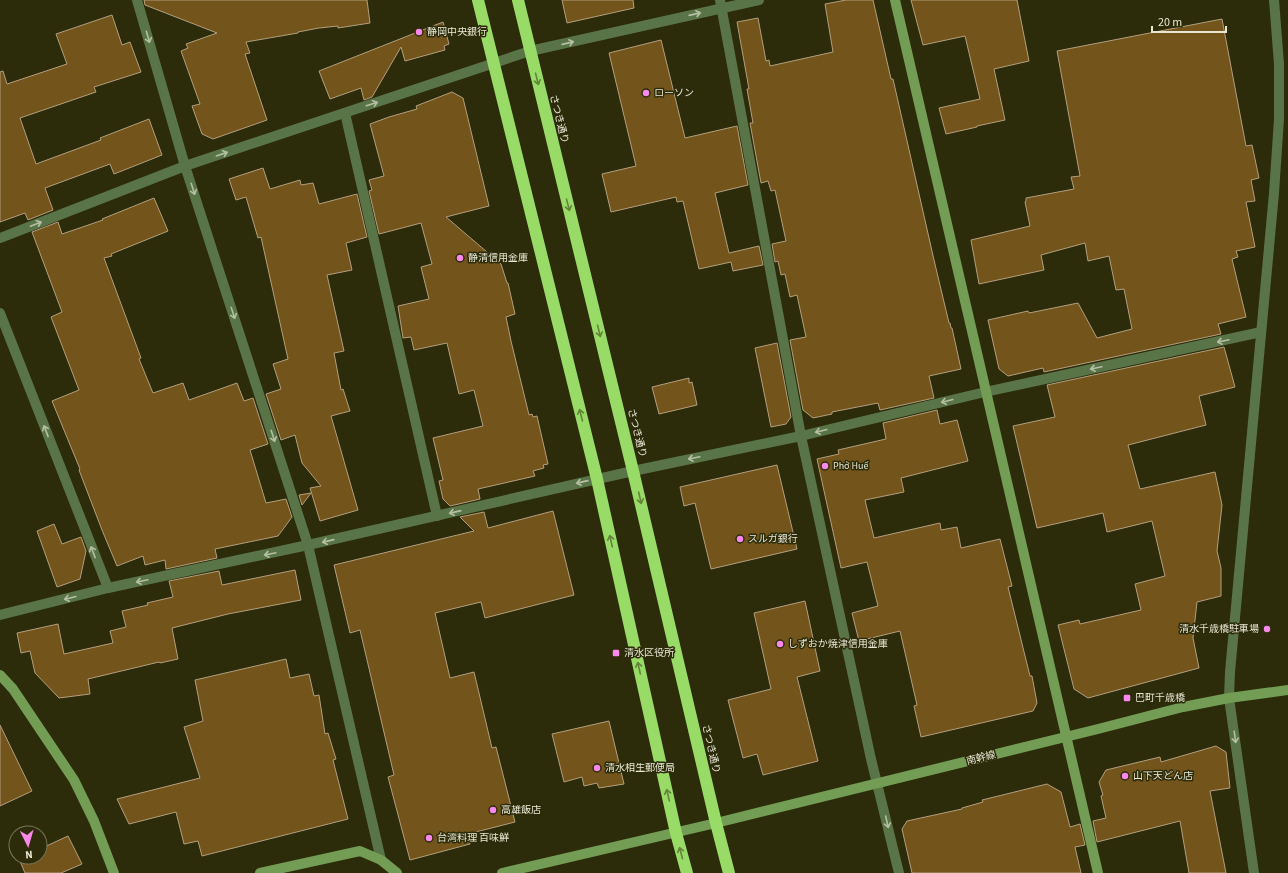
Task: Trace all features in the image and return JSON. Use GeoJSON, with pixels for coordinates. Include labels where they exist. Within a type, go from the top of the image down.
{"type":"FeatureCollection","features":[{"type":"Feature","properties":{"kind":"highway"},"geometry":{"type":"LineString","coordinates":[[478,0],[597,479],[676,833],[687,873]]}},
{"type":"Feature","properties":{"kind":"highway","name":"さつき通り"},"geometry":{"type":"LineString","coordinates":[[518,0],[729,873]]}},
{"type":"Feature","properties":{"kind":"street"},"geometry":{"type":"LineString","coordinates":[[137,0],[185,166],[308,546],[385,873]]}},
{"type":"Feature","properties":{"kind":"street"},"geometry":{"type":"LineString","coordinates":[[0,238],[185,166],[530,51],[721,4],[759,0]]}},
{"type":"Feature","properties":{"kind":"street"},"geometry":{"type":"LineString","coordinates":[[895,0],[1098,873]]}},
{"type":"Feature","properties":{"kind":"street"},"geometry":{"type":"LineString","coordinates":[[1254,873],[1229,698],[1230,672],[1279,119],[1279,64],[1274,0]]}},
{"type":"Feature","properties":{"kind":"street"},"geometry":{"type":"LineString","coordinates":[[721,4],[801,436],[871,759],[899,873]]}},
{"type":"Feature","properties":{"kind":"street"},"geometry":{"type":"LineString","coordinates":[[345,112],[437,516]]}},
{"type":"Feature","properties":{"kind":"street"},"geometry":{"type":"LineString","coordinates":[[0,313],[108,588]]}},
{"type":"Feature","properties":{"kind":"street"},"geometry":{"type":"LineString","coordinates":[[0,615],[108,588],[308,546],[597,479],[801,436],[985,392],[1261,332]]}},
{"type":"Feature","properties":{"kind":"street"},"geometry":{"type":"LineString","coordinates":[[0,675],[13,689],[74,780],[94,821],[114,873]]}},
{"type":"Feature","properties":{"kind":"street","name":"南幹線"},"geometry":{"type":"LineString","coordinates":[[502,873],[526,870],[878,784],[1183,707],[1229,698],[1288,690]]}},
{"type":"Feature","properties":{"kind":"street"},"geometry":{"type":"LineString","coordinates":[[260,873],[360,851],[381,860],[397,873]]}},
{"type":"Feature","properties":{"kind":"building"},"geometry":{"type":"Polygon","coordinates":[[[144,0],[367,0],[370,23],[338,28],[338,26],[319,28],[246,42],[250,53],[245,54],[267,120],[213,139],[202,134],[192,106],[200,104],[181,51],[188,48],[186,44],[217,33],[145,5],[144,0]]]}},
{"type":"Feature","properties":{"kind":"building"},"geometry":{"type":"Polygon","coordinates":[[[562,0],[633,0],[634,8],[567,23],[562,0]]]}},
{"type":"Feature","properties":{"kind":"building"},"geometry":{"type":"Polygon","coordinates":[[[846,0],[873,0],[961,369],[929,376],[934,398],[880,410],[878,403],[832,412],[832,414],[813,418],[803,410],[790,340],[806,337],[797,295],[790,297],[785,274],[781,275],[778,261],[775,262],[772,244],[786,241],[775,190],[771,191],[768,181],[761,183],[750,123],[753,123],[747,89],[749,89],[737,22],[758,18],[766,61],[769,60],[770,66],[833,52],[825,4],[846,0]]]}},
{"type":"Feature","properties":{"kind":"building"},"geometry":{"type":"Polygon","coordinates":[[[911,0],[1017,0],[1029,61],[994,69],[1005,120],[946,134],[939,108],[980,99],[965,36],[923,45],[911,0]]]}},
{"type":"Feature","properties":{"kind":"building"},"geometry":{"type":"Polygon","coordinates":[[[112,15],[122,45],[130,42],[141,72],[94,87],[96,92],[20,118],[36,164],[101,140],[100,138],[149,119],[162,155],[114,174],[110,164],[45,188],[53,210],[28,220],[25,213],[0,222],[0,72],[3,71],[7,84],[67,64],[56,34],[112,15]]]}},
{"type":"Feature","properties":{"kind":"building"},"geometry":{"type":"Polygon","coordinates":[[[1222,19],[1246,146],[1252,145],[1259,178],[1251,180],[1255,201],[1246,202],[1255,247],[1236,251],[1238,257],[1232,259],[1246,317],[1218,324],[1221,334],[1044,372],[1043,368],[1008,376],[999,369],[988,320],[1028,311],[1029,313],[1078,303],[1097,338],[1132,329],[1124,289],[1116,290],[1109,256],[1088,261],[1085,243],[1041,255],[1044,270],[979,284],[971,240],[1030,226],[1025,202],[1026,198],[1074,189],[1071,177],[1080,176],[1057,51],[1222,19]]]}},
{"type":"Feature","properties":{"kind":"building"},"geometry":{"type":"Polygon","coordinates":[[[443,22],[449,44],[444,46],[445,50],[405,61],[401,47],[372,97],[364,100],[361,88],[330,99],[319,71],[443,22]]]}},
{"type":"Feature","properties":{"kind":"building"},"geometry":{"type":"Polygon","coordinates":[[[661,40],[685,138],[737,126],[748,185],[715,193],[729,253],[759,246],[763,265],[733,271],[731,262],[699,269],[683,201],[677,202],[676,197],[611,212],[602,174],[636,166],[609,53],[661,40]]]}},
{"type":"Feature","properties":{"kind":"building"},"geometry":{"type":"Polygon","coordinates":[[[452,92],[463,98],[489,206],[446,217],[501,264],[508,283],[515,314],[506,317],[511,341],[529,415],[532,414],[533,417],[537,416],[548,464],[543,465],[544,468],[533,471],[535,476],[478,489],[480,499],[450,506],[443,499],[439,481],[443,480],[433,438],[483,426],[474,390],[459,394],[447,343],[414,350],[411,337],[403,338],[398,306],[429,299],[421,267],[432,264],[421,223],[379,234],[369,191],[372,190],[369,180],[384,176],[370,124],[417,109],[416,106],[452,92]]]}},
{"type":"Feature","properties":{"kind":"building"},"geometry":{"type":"Polygon","coordinates":[[[263,168],[270,189],[300,180],[301,185],[313,183],[319,204],[357,194],[367,237],[346,243],[352,270],[327,275],[344,351],[334,353],[341,390],[343,389],[350,411],[331,416],[358,510],[320,521],[310,488],[321,486],[302,463],[295,435],[281,440],[266,394],[281,389],[273,364],[288,359],[261,237],[258,238],[246,197],[236,200],[229,179],[263,168]]]}},
{"type":"Feature","properties":{"kind":"building"},"geometry":{"type":"Polygon","coordinates":[[[154,198],[168,231],[111,254],[112,256],[104,258],[141,358],[139,359],[153,393],[183,383],[189,400],[237,383],[244,401],[253,398],[268,444],[250,450],[266,503],[286,499],[292,517],[278,536],[215,549],[217,558],[166,569],[165,560],[145,565],[143,556],[117,566],[102,530],[79,470],[80,469],[52,401],[79,390],[51,317],[62,312],[32,232],[58,222],[62,234],[103,220],[102,219],[154,198]]]}},
{"type":"Feature","properties":{"kind":"building"},"geometry":{"type":"Polygon","coordinates":[[[777,343],[791,417],[786,424],[771,427],[755,348],[777,343]]]}},
{"type":"Feature","properties":{"kind":"building"},"geometry":{"type":"Polygon","coordinates":[[[1224,347],[1235,387],[1199,396],[1206,425],[1128,445],[1140,489],[1215,472],[1222,505],[1217,551],[1221,568],[1221,596],[1197,602],[1193,638],[1199,668],[1088,698],[1074,689],[1058,625],[1079,620],[1080,624],[1141,610],[1135,584],[1165,576],[1152,521],[1107,532],[1103,513],[1037,528],[1013,426],[1055,417],[1047,385],[1224,347]]]}},
{"type":"Feature","properties":{"kind":"building"},"geometry":{"type":"Polygon","coordinates":[[[689,378],[689,383],[692,382],[697,405],[659,414],[652,387],[689,378]]]}},
{"type":"Feature","properties":{"kind":"building"},"geometry":{"type":"Polygon","coordinates":[[[937,410],[940,424],[957,420],[968,461],[901,478],[904,492],[865,500],[874,538],[940,523],[941,530],[957,527],[961,548],[1000,539],[1012,586],[1008,587],[1030,676],[1032,676],[1037,703],[1033,711],[921,737],[914,706],[917,705],[900,631],[859,641],[852,613],[878,606],[867,562],[841,568],[817,459],[839,454],[838,450],[886,439],[883,423],[937,410]]]}},
{"type":"Feature","properties":{"kind":"building"},"geometry":{"type":"Polygon","coordinates":[[[777,465],[797,549],[711,569],[695,503],[684,506],[680,487],[777,465]]]}},
{"type":"Feature","properties":{"kind":"building"},"geometry":{"type":"Polygon","coordinates":[[[311,493],[302,505],[299,495],[311,493]]]}},
{"type":"Feature","properties":{"kind":"building"},"geometry":{"type":"Polygon","coordinates":[[[553,511],[574,595],[485,618],[481,602],[435,613],[450,678],[474,672],[492,748],[496,747],[515,822],[468,834],[470,844],[410,860],[388,777],[394,775],[360,630],[350,633],[334,565],[474,531],[460,517],[484,512],[488,528],[553,511]]]}},
{"type":"Feature","properties":{"kind":"building"},"geometry":{"type":"Polygon","coordinates":[[[54,524],[62,544],[81,537],[86,551],[80,579],[57,587],[37,531],[54,524]]]}},
{"type":"Feature","properties":{"kind":"building"},"geometry":{"type":"Polygon","coordinates":[[[295,570],[301,600],[228,614],[172,628],[178,659],[88,679],[90,694],[59,698],[35,673],[30,651],[21,653],[17,633],[58,624],[64,654],[113,643],[110,631],[126,627],[122,611],[173,597],[169,581],[219,571],[222,585],[295,570]]]}},
{"type":"Feature","properties":{"kind":"building"},"geometry":{"type":"Polygon","coordinates":[[[805,601],[820,671],[797,677],[818,761],[763,775],[757,754],[743,758],[728,700],[771,689],[754,613],[805,601]]]}},
{"type":"Feature","properties":{"kind":"building"},"geometry":{"type":"Polygon","coordinates":[[[286,659],[290,678],[309,674],[314,696],[319,695],[325,734],[328,733],[336,759],[333,760],[348,819],[202,856],[198,841],[184,844],[176,812],[129,824],[117,799],[200,778],[184,727],[203,721],[195,680],[286,659]]]}},
{"type":"Feature","properties":{"kind":"building"},"geometry":{"type":"Polygon","coordinates":[[[609,721],[624,784],[599,788],[597,783],[584,786],[582,777],[564,782],[552,734],[609,721]]]}},
{"type":"Feature","properties":{"kind":"building"},"geometry":{"type":"Polygon","coordinates":[[[0,725],[32,791],[0,806],[0,725]]]}},
{"type":"Feature","properties":{"kind":"building"},"geometry":{"type":"Polygon","coordinates":[[[1216,746],[1226,752],[1230,788],[1210,791],[1226,873],[1189,873],[1180,821],[1097,842],[1093,821],[1106,818],[1101,796],[1103,795],[1099,782],[1106,770],[1160,757],[1161,762],[1216,746]]]}},
{"type":"Feature","properties":{"kind":"building"},"geometry":{"type":"Polygon","coordinates":[[[1047,784],[1061,792],[1070,827],[1080,824],[1085,845],[1075,847],[1081,873],[912,873],[902,829],[907,821],[962,809],[983,802],[982,800],[1047,784]]]}},
{"type":"Feature","properties":{"kind":"building"},"geometry":{"type":"Polygon","coordinates":[[[68,836],[82,864],[61,873],[25,873],[22,865],[48,865],[48,845],[68,836]]]}},
{"type":"Feature","properties":{"kind":"place","name":"静岡中央銀行"},"geometry":{"type":"Point","coordinates":[419,32]}},
{"type":"Feature","properties":{"kind":"place","name":"ローソン"},"geometry":{"type":"Point","coordinates":[646,93]}},
{"type":"Feature","properties":{"kind":"place","name":"静清信用金庫"},"geometry":{"type":"Point","coordinates":[460,258]}},
{"type":"Feature","properties":{"kind":"place","name":"Phở Huế"},"geometry":{"type":"Point","coordinates":[825,466]}},
{"type":"Feature","properties":{"kind":"place","name":"スルガ銀行"},"geometry":{"type":"Point","coordinates":[740,539]}},
{"type":"Feature","properties":{"kind":"place","name":"清水千歳橋駐車場"},"geometry":{"type":"Point","coordinates":[1267,629]}},
{"type":"Feature","properties":{"kind":"place","name":"しずおか焼津信用金庫"},"geometry":{"type":"Point","coordinates":[780,644]}},
{"type":"Feature","properties":{"kind":"place","name":"清水区役所"},"geometry":{"type":"Point","coordinates":[616,653]}},
{"type":"Feature","properties":{"kind":"place","name":"巴町千歳橋"},"geometry":{"type":"Point","coordinates":[1127,698]}},
{"type":"Feature","properties":{"kind":"place","name":"清水相生郵便局"},"geometry":{"type":"Point","coordinates":[597,768]}},
{"type":"Feature","properties":{"kind":"place","name":"山下天どん店"},"geometry":{"type":"Point","coordinates":[1125,776]}},
{"type":"Feature","properties":{"kind":"place","name":"高雄飯店"},"geometry":{"type":"Point","coordinates":[493,810]}},
{"type":"Feature","properties":{"kind":"place","name":"台湾料理 百味鮮"},"geometry":{"type":"Point","coordinates":[429,838]}}]}
